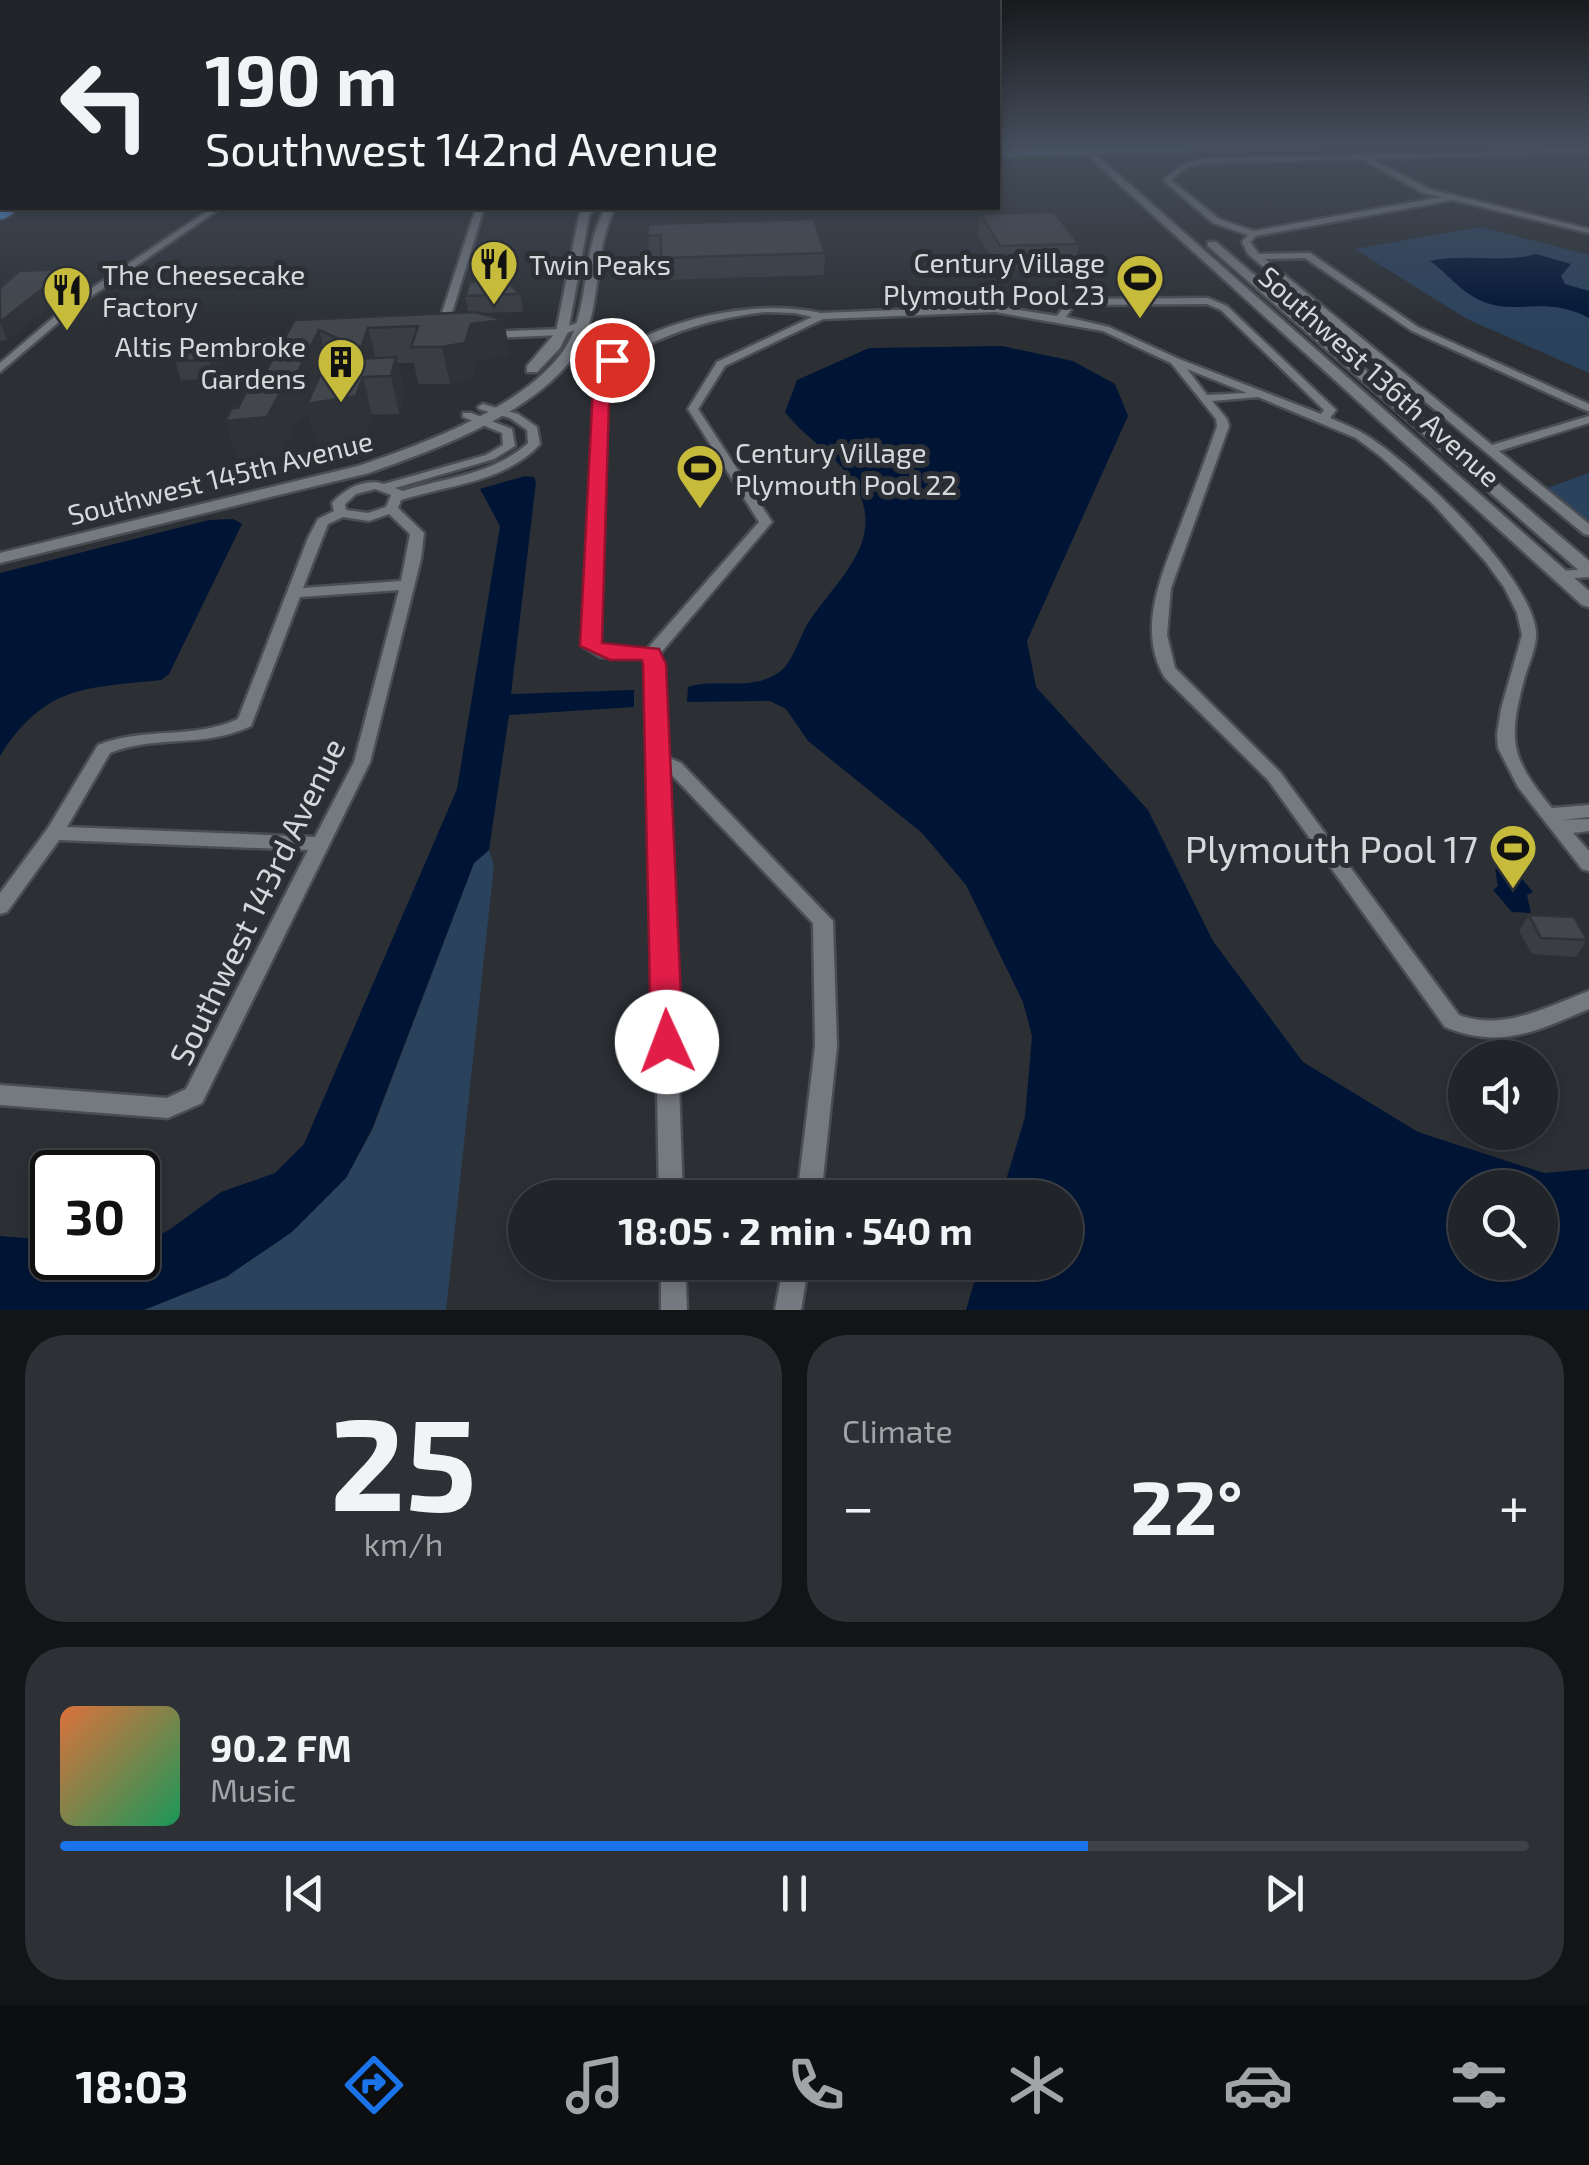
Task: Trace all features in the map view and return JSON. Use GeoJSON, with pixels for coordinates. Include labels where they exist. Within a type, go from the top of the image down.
{"type":"FeatureCollection","features":[{"type":"Feature","properties":{"kind":"street","name":"Southwest 136th Avenue"},"geometry":{"type":"LineString","coordinates":[[1155,205],[1589,601]]}},
{"type":"Feature","properties":{"kind":"street","name":"Southwest 136th Avenue"},"geometry":{"type":"LineString","coordinates":[[1159,205],[1589,571]]}},
{"type":"Feature","properties":{"kind":"street"},"geometry":{"type":"LineString","coordinates":[[1197,205],[1216,221],[1253,234],[1413,205]]}},
{"type":"Feature","properties":{"kind":"street"},"geometry":{"type":"LineString","coordinates":[[1482,205],[1589,231]]}},
{"type":"Feature","properties":{"kind":"street"},"geometry":{"type":"LineString","coordinates":[[0,369],[76,299],[214,210]]}},
{"type":"Feature","properties":{"kind":"street"},"geometry":{"type":"LineString","coordinates":[[445,336],[446,319],[479,210]]}},
{"type":"Feature","properties":{"kind":"street"},"geometry":{"type":"LineString","coordinates":[[562,332],[588,210]]}},
{"type":"Feature","properties":{"kind":"street","name":"Southwest 145th Avenue"},"geometry":{"type":"LineString","coordinates":[[0,558],[363,470],[412,454],[483,413],[566,356],[582,324],[594,234],[609,210]]}},
{"type":"Feature","properties":{"kind":"street"},"geometry":{"type":"LineString","coordinates":[[1253,234],[1246,245],[1257,256],[1589,531]]}},
{"type":"Feature","properties":{"kind":"street"},"geometry":{"type":"LineString","coordinates":[[1257,256],[1307,255],[1415,328],[1589,408]]}},
{"type":"Feature","properties":{"kind":"street"},"geometry":{"type":"LineString","coordinates":[[1060,319],[1076,302],[1189,299],[1224,308],[1330,410],[1323,419]]}},
{"type":"Feature","properties":{"kind":"street"},"geometry":{"type":"LineString","coordinates":[[651,654],[610,653],[591,646],[602,366],[671,328],[784,310],[821,316],[995,309],[1060,319],[1106,329],[1175,361],[1354,432],[1388,457],[1476,543],[1526,607],[1529,635],[1504,737],[1514,766],[1553,821],[1586,855]]}},
{"type":"Feature","properties":{"kind":"street"},"geometry":{"type":"LineString","coordinates":[[671,1180],[659,760],[651,654],[766,522],[692,412],[721,364],[821,316]]}},
{"type":"Feature","properties":{"kind":"street"},"geometry":{"type":"LineString","coordinates":[[478,335],[562,332],[582,324]]}},
{"type":"Feature","properties":{"kind":"street","name":"Southwest 145th Avenue"},"geometry":{"type":"LineString","coordinates":[[0,546],[300,477],[400,446],[483,413],[544,358],[562,332]]}},
{"type":"Feature","properties":{"kind":"street"},"geometry":{"type":"LineString","coordinates":[[426,337],[462,336]]}},
{"type":"Feature","properties":{"kind":"street"},"geometry":{"type":"LineString","coordinates":[[232,345],[314,342]]}},
{"type":"Feature","properties":{"kind":"street"},"geometry":{"type":"LineString","coordinates":[[1175,361],[1224,426],[1164,588],[1158,628],[1167,671],[1274,776],[1452,1021],[1472,1032],[1495,1033],[1589,1000]]}},
{"type":"Feature","properties":{"kind":"street"},"geometry":{"type":"LineString","coordinates":[[1202,398],[1264,396]]}},
{"type":"Feature","properties":{"kind":"street"},"geometry":{"type":"LineString","coordinates":[[341,513],[338,503],[352,490],[388,486],[490,456],[509,446],[508,430],[483,413]]}},
{"type":"Feature","properties":{"kind":"street"},"geometry":{"type":"LineString","coordinates":[[0,907],[54,833],[100,755],[111,746],[209,736],[228,732],[245,722],[323,522],[341,513],[369,517],[395,503],[501,466],[534,444],[533,428],[483,413]]}},
{"type":"Feature","properties":{"kind":"street"},"geometry":{"type":"LineString","coordinates":[[1490,450],[1589,418]]}},
{"type":"Feature","properties":{"kind":"street"},"geometry":{"type":"LineString","coordinates":[[388,486],[395,503]]}},
{"type":"Feature","properties":{"kind":"street","name":"Southwest 143rd Avenue"},"geometry":{"type":"LineString","coordinates":[[0,1095],[168,1108],[194,1096],[362,762],[408,584],[417,533],[395,503]]}},
{"type":"Feature","properties":{"kind":"street"},"geometry":{"type":"LineString","coordinates":[[1560,575],[1589,571]]}},
{"type":"Feature","properties":{"kind":"street"},"geometry":{"type":"LineString","coordinates":[[294,593],[408,584]]}},
{"type":"Feature","properties":{"kind":"street"},"geometry":{"type":"LineString","coordinates":[[659,760],[675,767],[823,921],[826,1046],[811,1180]]}},
{"type":"Feature","properties":{"kind":"street"},"geometry":{"type":"LineString","coordinates":[[1553,821],[1589,811]]}},
{"type":"Feature","properties":{"kind":"street"},"geometry":{"type":"LineString","coordinates":[[1553,821],[1589,825]]}},
{"type":"Feature","properties":{"kind":"street"},"geometry":{"type":"LineString","coordinates":[[54,833],[321,844]]}},
{"type":"Feature","properties":{"kind":"street"},"geometry":{"type":"LineString","coordinates":[[673,1280],[674,1310]]}},
{"type":"Feature","properties":{"kind":"street"},"geometry":{"type":"LineString","coordinates":[[788,1310],[794,1280]]}},
{"type":"Feature","properties":{"kind":"shaded area"},"geometry":{"type":"Polygon","coordinates":[[[1481,227],[1589,255],[1589,373],[1467,319],[1355,249],[1481,227]]]}},
{"type":"Feature","properties":{"kind":"shaded area"},"geometry":{"type":"Polygon","coordinates":[[[1536,254],[1571,264],[1561,276],[1565,284],[1589,291],[1589,318],[1547,306],[1487,303],[1430,261],[1510,258],[1536,254]]]}},
{"type":"Feature","properties":{"kind":"shaded area"},"geometry":{"type":"Polygon","coordinates":[[[1002,346],[1073,361],[1115,384],[1128,416],[1027,641],[1036,687],[1148,810],[1213,941],[1303,1062],[1418,1132],[1448,1142],[1448,1150],[1473,1150],[1535,1170],[1448,1170],[1448,1280],[1558,1280],[1558,1172],[1589,1169],[1589,1310],[966,1310],[975,1280],[1083,1280],[1083,1180],[1006,1180],[1025,1117],[1032,1036],[1023,1002],[966,885],[922,833],[808,741],[786,709],[770,701],[687,702],[688,687],[757,682],[783,669],[810,620],[854,560],[861,544],[864,510],[858,491],[842,467],[785,412],[797,380],[869,348],[1002,346]]]}},
{"type":"Feature","properties":{"kind":"shaded area"},"geometry":{"type":"Polygon","coordinates":[[[1589,473],[1589,521],[1547,488],[1589,473]]]}},
{"type":"Feature","properties":{"kind":"shaded area"},"geometry":{"type":"Polygon","coordinates":[[[525,476],[534,477],[536,482],[511,694],[634,690],[634,707],[509,715],[489,850],[474,863],[372,1129],[346,1178],[292,1232],[226,1277],[144,1310],[0,1310],[0,1236],[30,1238],[30,1280],[160,1280],[160,1234],[221,1192],[275,1173],[304,1144],[457,789],[500,526],[480,489],[525,476]]]}},
{"type":"Feature","properties":{"kind":"shaded area"},"geometry":{"type":"Polygon","coordinates":[[[233,519],[242,524],[169,674],[161,680],[88,689],[50,703],[16,733],[0,756],[0,573],[209,520],[233,519]]]}},
{"type":"Feature","properties":{"kind":"shaded area"},"geometry":{"type":"Polygon","coordinates":[[[489,850],[494,865],[446,1310],[144,1310],[227,1277],[346,1178],[373,1129],[474,863],[489,850]]]}},
{"type":"Feature","properties":{"kind":"shaded area","name":"Plymouth Pool 17"},"geometry":{"type":"Polygon","coordinates":[[[1495,869],[1515,870],[1533,892],[1527,895],[1531,913],[1512,912],[1493,890],[1498,886],[1495,869]]]}},
{"type":"Feature","properties":{"kind":"building"},"geometry":{"type":"Polygon","coordinates":[[[1054,212],[1079,244],[1000,246],[980,214],[1054,212]]]}},
{"type":"Feature","properties":{"kind":"building"},"geometry":{"type":"Polygon","coordinates":[[[814,219],[825,253],[661,258],[661,235],[648,236],[648,224],[814,219]]]}},
{"type":"Feature","properties":{"kind":"building"},"geometry":{"type":"Polygon","coordinates":[[[67,269],[0,322],[0,288],[19,271],[67,269]]]}},
{"type":"Feature","properties":{"kind":"building"},"geometry":{"type":"Polygon","coordinates":[[[507,281],[520,294],[465,296],[470,282],[507,281]]]}},
{"type":"Feature","properties":{"kind":"building"},"geometry":{"type":"Polygon","coordinates":[[[475,312],[504,320],[471,324],[465,343],[442,347],[411,347],[418,326],[368,328],[357,359],[396,357],[391,376],[363,377],[356,396],[307,404],[337,338],[319,330],[295,377],[287,380],[267,417],[225,421],[232,408],[238,408],[257,371],[266,371],[295,320],[475,312]]]}},
{"type":"Feature","properties":{"kind":"building"},"geometry":{"type":"Polygon","coordinates":[[[221,341],[209,360],[175,361],[189,343],[221,341]]]}},
{"type":"Feature","properties":{"kind":"building"},"geometry":{"type":"Polygon","coordinates":[[[1529,915],[1574,917],[1587,940],[1541,938],[1529,915]]]}},
{"type":"Feature","properties":{"kind":"place","name":"Twin Peaks"},"geometry":{"type":"Point","coordinates":[494,306]}},
{"type":"Feature","properties":{"kind":"place","name":"Century Village Plymouth Pool 23"},"geometry":{"type":"Point","coordinates":[1140,320]}},
{"type":"Feature","properties":{"kind":"place","name":"The Cheesecake Factory"},"geometry":{"type":"Point","coordinates":[67,332]}},
{"type":"Feature","properties":{"kind":"place","name":"Altis Pembroke Gardens"},"geometry":{"type":"Point","coordinates":[341,404]}},
{"type":"Feature","properties":{"kind":"place","name":"Century Village Plymouth Pool 22"},"geometry":{"type":"Point","coordinates":[700,510]}},
{"type":"Feature","properties":{"kind":"place","name":"Plymouth Pool 17"},"geometry":{"type":"Point","coordinates":[1513,890]}},
{"type":"Feature","properties":{"kind":"route"},"geometry":{"type":"LineString","coordinates":[[612,360],[602,366],[591,646],[600,652],[651,654],[654,664],[667,1042]]}}]}
